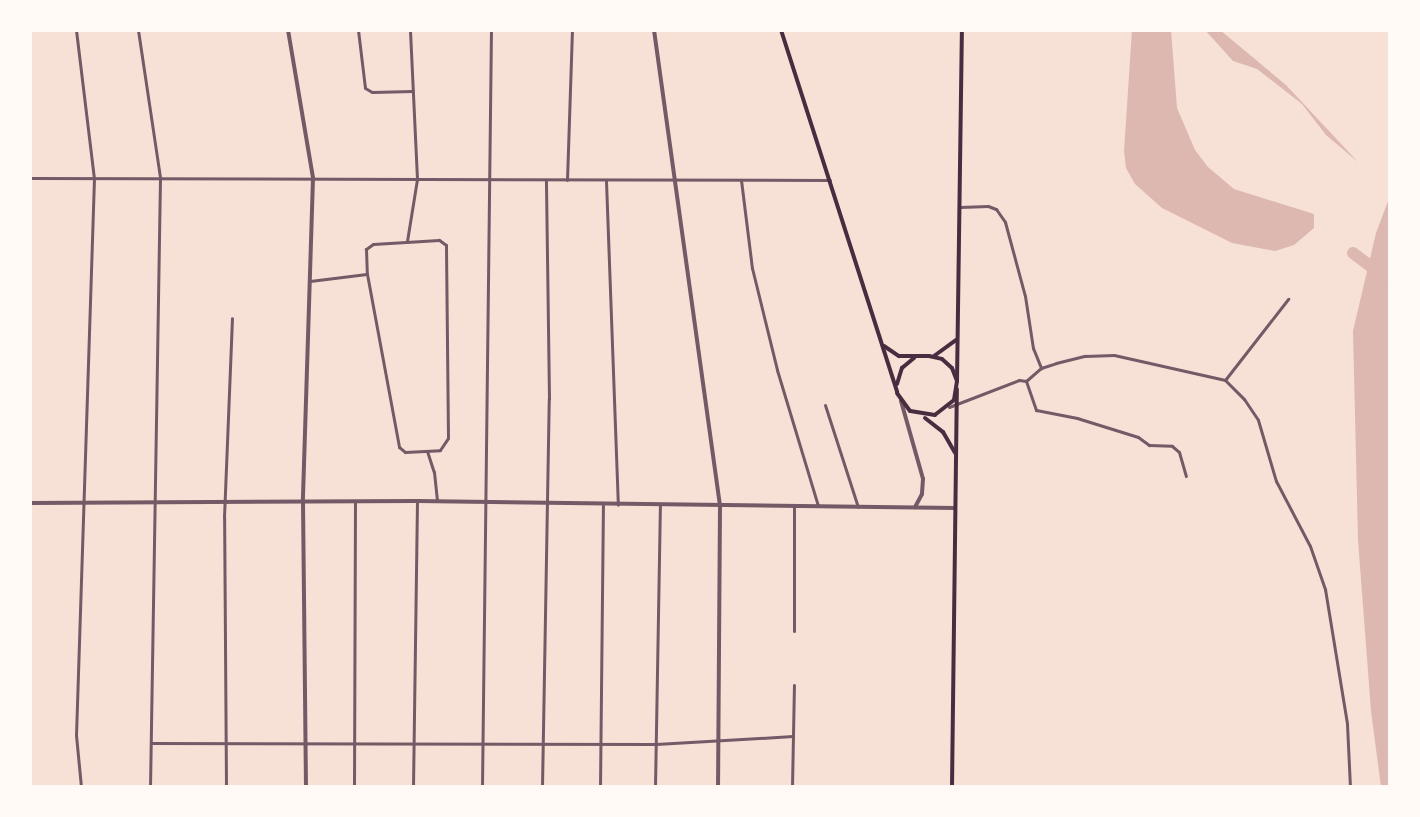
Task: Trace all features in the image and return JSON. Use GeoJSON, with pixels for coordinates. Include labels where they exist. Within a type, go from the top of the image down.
{"type":"FeatureCollection","features":[{"type":"Feature","properties":{"kind":"main road"},"geometry":{"type":"LineString","coordinates":[[781,30],[897,392],[910,411],[923,416],[943,432],[956,455]]}},
{"type":"Feature","properties":{"kind":"main road"},"geometry":{"type":"LineString","coordinates":[[952,787],[962,30]]}},
{"type":"Feature","properties":{"kind":"main road"},"geometry":{"type":"LineString","coordinates":[[882,344],[893,354],[914,358],[933,356],[957,338]]}},
{"type":"Feature","properties":{"kind":"main road"},"geometry":{"type":"LineString","coordinates":[[933,356],[949,365],[957,381]]}},
{"type":"Feature","properties":{"kind":"main road"},"geometry":{"type":"LineString","coordinates":[[897,392],[900,372],[914,358]]}},
{"type":"Feature","properties":{"kind":"main road"},"geometry":{"type":"LineString","coordinates":[[923,416],[935,415],[949,407],[957,389]]}},
{"type":"Feature","properties":{"kind":"street"},"geometry":{"type":"LineString","coordinates":[[76,30],[94,178],[76,735],[81,787]]}},
{"type":"Feature","properties":{"kind":"street"},"geometry":{"type":"LineString","coordinates":[[138,30],[160,178],[150,787]]}},
{"type":"Feature","properties":{"kind":"street"},"geometry":{"type":"LineString","coordinates":[[288,30],[313,178],[303,502],[306,787]]}},
{"type":"Feature","properties":{"kind":"street"},"geometry":{"type":"LineString","coordinates":[[358,30],[365,88],[372,92],[413,91]]}},
{"type":"Feature","properties":{"kind":"street"},"geometry":{"type":"LineString","coordinates":[[407,241],[417,179],[410,30]]}},
{"type":"Feature","properties":{"kind":"street"},"geometry":{"type":"LineString","coordinates":[[482,787],[491,30]]}},
{"type":"Feature","properties":{"kind":"street"},"geometry":{"type":"LineString","coordinates":[[567,180],[572,30]]}},
{"type":"Feature","properties":{"kind":"street"},"geometry":{"type":"LineString","coordinates":[[654,30],[720,506],[718,787]]}},
{"type":"Feature","properties":{"kind":"street"},"geometry":{"type":"LineString","coordinates":[[30,178],[830,180]]}},
{"type":"Feature","properties":{"kind":"street"},"geometry":{"type":"LineString","coordinates":[[542,787],[549,399],[546,180]]}},
{"type":"Feature","properties":{"kind":"street"},"geometry":{"type":"LineString","coordinates":[[606,180],[618,505]]}},
{"type":"Feature","properties":{"kind":"street"},"geometry":{"type":"LineString","coordinates":[[741,180],[752,268],[818,506]]}},
{"type":"Feature","properties":{"kind":"street"},"geometry":{"type":"LineString","coordinates":[[959,207],[996,209],[1005,222],[1025,296],[1033,348],[1041,368]]}},
{"type":"Feature","properties":{"kind":"street"},"geometry":{"type":"LineString","coordinates":[[439,240],[447,250],[448,438],[440,450],[405,452],[399,447],[367,274],[365,254],[369,246],[407,241],[439,240]]}},
{"type":"Feature","properties":{"kind":"street"},"geometry":{"type":"LineString","coordinates":[[310,281],[338,280],[367,274]]}},
{"type":"Feature","properties":{"kind":"street"},"geometry":{"type":"LineString","coordinates":[[1225,380],[1288,299]]}},
{"type":"Feature","properties":{"kind":"street"},"geometry":{"type":"LineString","coordinates":[[226,787],[227,502],[232,318]]}},
{"type":"Feature","properties":{"kind":"street"},"geometry":{"type":"LineString","coordinates":[[949,407],[1019,380],[1026,381],[1041,368],[1085,356],[1114,355],[1225,380],[1258,420],[1268,460],[1284,501],[1319,568],[1347,724],[1350,787]]}},
{"type":"Feature","properties":{"kind":"street"},"geometry":{"type":"LineString","coordinates":[[1026,381],[1036,410],[1077,418],[1138,437],[1149,445],[1172,446],[1179,452],[1186,476]]}},
{"type":"Feature","properties":{"kind":"street"},"geometry":{"type":"LineString","coordinates":[[901,401],[923,479],[922,494],[915,507]]}},
{"type":"Feature","properties":{"kind":"street"},"geometry":{"type":"LineString","coordinates":[[825,405],[858,507]]}},
{"type":"Feature","properties":{"kind":"street"},"geometry":{"type":"LineString","coordinates":[[427,451],[434,472],[437,501]]}},
{"type":"Feature","properties":{"kind":"street"},"geometry":{"type":"LineString","coordinates":[[354,787],[355,500]]}},
{"type":"Feature","properties":{"kind":"street"},"geometry":{"type":"LineString","coordinates":[[413,787],[417,501]]}},
{"type":"Feature","properties":{"kind":"street"},"geometry":{"type":"LineString","coordinates":[[30,503],[546,501],[603,505],[955,508]]}},
{"type":"Feature","properties":{"kind":"street"},"geometry":{"type":"LineString","coordinates":[[600,787],[603,505]]}},
{"type":"Feature","properties":{"kind":"street"},"geometry":{"type":"LineString","coordinates":[[655,787],[660,505]]}},
{"type":"Feature","properties":{"kind":"street"},"geometry":{"type":"LineString","coordinates":[[794,506],[794,631]]}},
{"type":"Feature","properties":{"kind":"street"},"geometry":{"type":"LineString","coordinates":[[792,787],[794,685]]}},
{"type":"Feature","properties":{"kind":"street"},"geometry":{"type":"LineString","coordinates":[[151,743],[307,746],[656,744],[793,736]]}},
{"type":"Feature","properties":{"kind":"shaded area"},"geometry":{"type":"Polygon","coordinates":[[[1132,30],[1171,30],[1177,108],[1195,150],[1208,167],[1234,189],[1314,214],[1314,228],[1294,245],[1275,251],[1232,243],[1162,208],[1135,184],[1126,168],[1124,151],[1132,30]]]}},
{"type":"Feature","properties":{"kind":"shaded area"},"geometry":{"type":"Polygon","coordinates":[[[1205,30],[1220,30],[1286,85],[1358,162],[1326,135],[1302,104],[1257,69],[1233,61],[1205,30]]]}},
{"type":"Feature","properties":{"kind":"shaded area"},"geometry":{"type":"Polygon","coordinates":[[[1390,196],[1390,787],[1381,787],[1371,711],[1358,540],[1353,331],[1376,233],[1390,196]]]}},
{"type":"Feature","properties":{"kind":"waterway"},"geometry":{"type":"LineString","coordinates":[[1353,253],[1390,281]]}}]}
